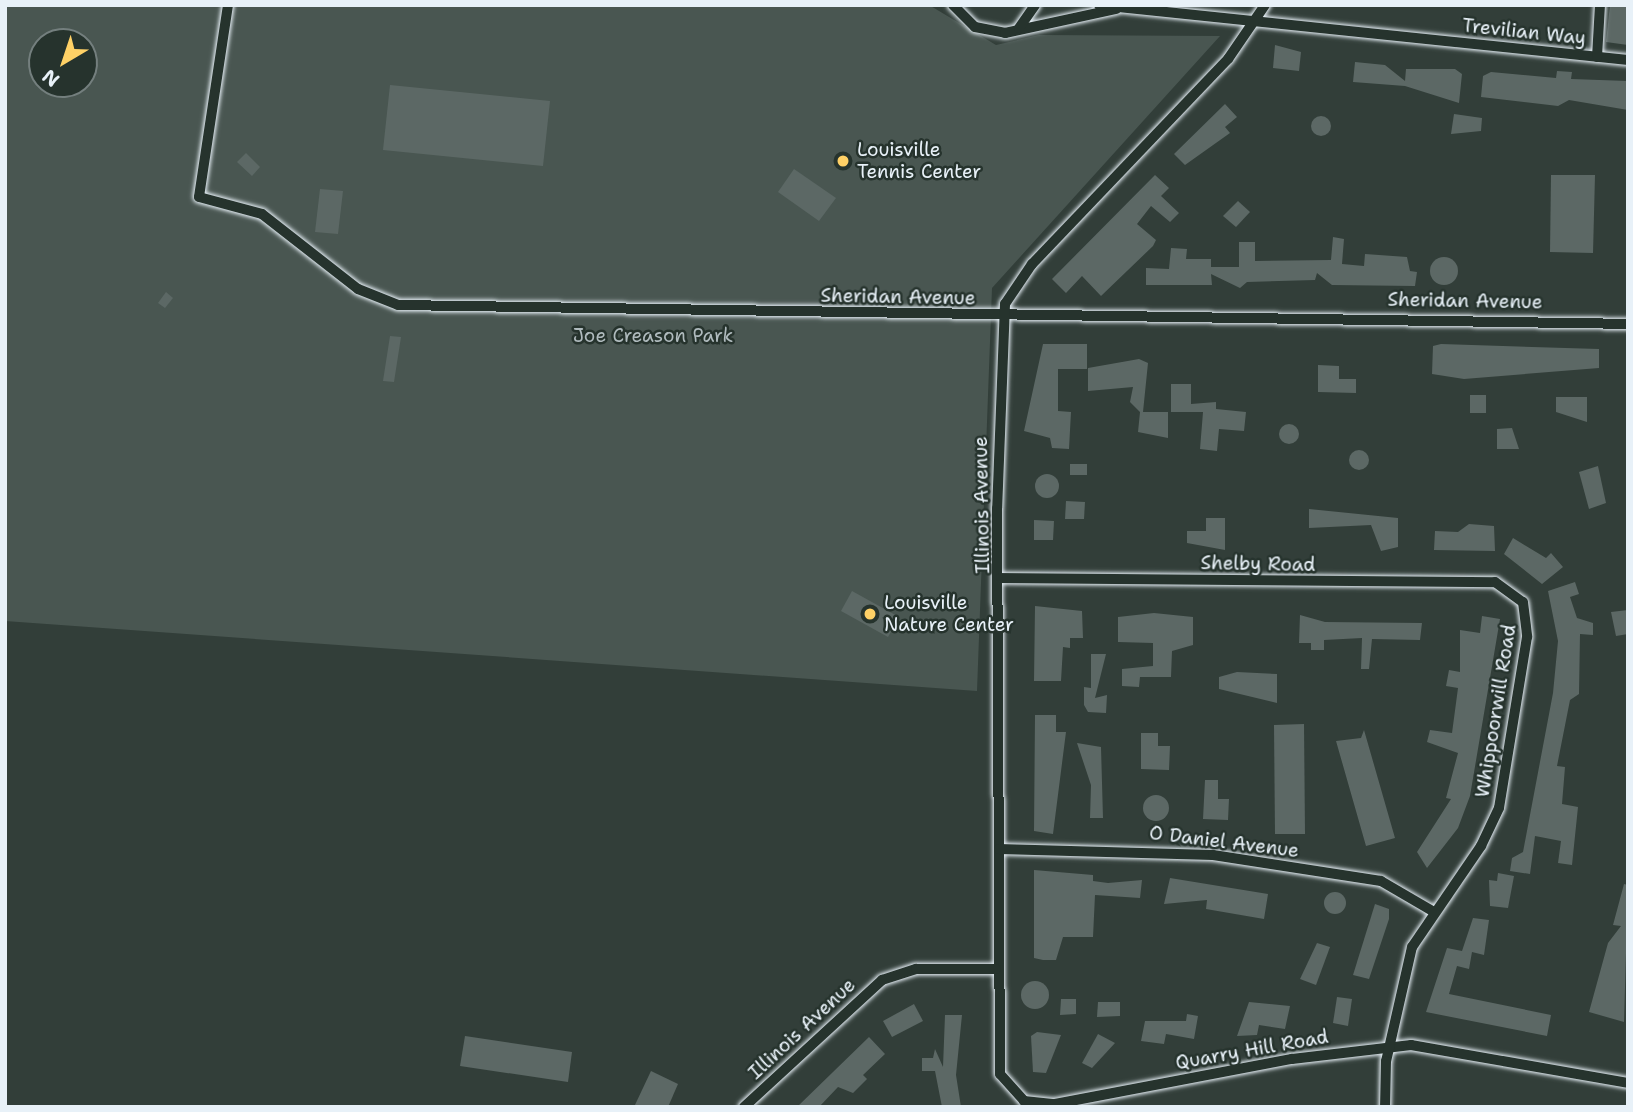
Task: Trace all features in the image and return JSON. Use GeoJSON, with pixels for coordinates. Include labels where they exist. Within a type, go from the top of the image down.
{"type":"FeatureCollection","features":[{"type":"Feature","properties":{"kind":"street","name":"Sheridan Avenue"},"geometry":{"type":"LineString","coordinates":[[228,5],[199,197],[262,214],[358,289],[410,307],[1628,324]]}},
{"type":"Feature","properties":{"kind":"street","name":"Trevilian Way"},"geometry":{"type":"LineString","coordinates":[[953,5],[975,27],[1005,33],[1124,6]]}},
{"type":"Feature","properties":{"kind":"street"},"geometry":{"type":"LineString","coordinates":[[1019,28],[1035,5]]}},
{"type":"Feature","properties":{"kind":"street","name":"Trevilian Way"},"geometry":{"type":"LineString","coordinates":[[1099,5],[1260,19],[1628,60]]}},
{"type":"Feature","properties":{"kind":"street","name":"Illinois Avenue"},"geometry":{"type":"LineString","coordinates":[[744,1107],[882,980],[916,969],[996,969],[1002,317],[1032,264],[1260,19],[1265,5]]}},
{"type":"Feature","properties":{"kind":"street"},"geometry":{"type":"LineString","coordinates":[[1597,57],[1600,5]]}},
{"type":"Feature","properties":{"kind":"street","name":"Shelby Road"},"geometry":{"type":"LineString","coordinates":[[1001,578],[1495,582],[1513,590]]}},
{"type":"Feature","properties":{"kind":"street","name":"Whippoorwill Road"},"geometry":{"type":"LineString","coordinates":[[1385,1107],[1390,1047],[1401,978],[1434,912],[1481,846],[1499,808],[1528,624],[1513,590]]}},
{"type":"Feature","properties":{"kind":"street","name":"O Daniel Avenue"},"geometry":{"type":"LineString","coordinates":[[999,849],[1213,855],[1381,881],[1434,912]]}},
{"type":"Feature","properties":{"kind":"street","name":"Quarry Hill Road"},"geometry":{"type":"LineString","coordinates":[[996,969],[1000,1074],[1013,1094],[1037,1104],[1390,1047],[1436,1048],[1628,1083]]}},
{"type":"Feature","properties":{"kind":"green space","name":"Joe Creason Park"},"geometry":{"type":"Polygon","coordinates":[[[5,5],[929,5],[996,45],[1039,35],[1220,36],[992,288],[977,691],[5,621],[5,5]]]}},
{"type":"Feature","properties":{"kind":"building"},"geometry":{"type":"Polygon","coordinates":[[[1610,5],[1628,5],[1628,45],[1606,42],[1610,5]]]}},
{"type":"Feature","properties":{"kind":"building"},"geometry":{"type":"Polygon","coordinates":[[[1275,45],[1301,52],[1299,71],[1273,68],[1275,45]]]}},
{"type":"Feature","properties":{"kind":"building"},"geometry":{"type":"Polygon","coordinates":[[[1355,62],[1385,65],[1405,81],[1406,69],[1455,69],[1462,74],[1459,103],[1405,86],[1353,82],[1355,62]]]}},
{"type":"Feature","properties":{"kind":"building"},"geometry":{"type":"Polygon","coordinates":[[[1557,71],[1572,72],[1571,79],[1628,81],[1628,110],[1569,100],[1558,106],[1481,97],[1483,76],[1491,72],[1556,78],[1557,71]]]}},
{"type":"Feature","properties":{"kind":"building"},"geometry":{"type":"Polygon","coordinates":[[[390,85],[550,101],[543,166],[383,150],[390,85]]]}},
{"type":"Feature","properties":{"kind":"building"},"geometry":{"type":"Polygon","coordinates":[[[1225,104],[1237,117],[1225,127],[1230,133],[1185,165],[1174,154],[1225,104]]]}},
{"type":"Feature","properties":{"kind":"building"},"geometry":{"type":"Polygon","coordinates":[[[1454,114],[1482,118],[1481,131],[1451,134],[1454,114]]]}},
{"type":"Feature","properties":{"kind":"building"},"geometry":{"type":"Polygon","coordinates":[[[1321,116],[1328,119],[1331,126],[1328,133],[1321,136],[1314,133],[1311,126],[1314,119],[1321,116]]]}},
{"type":"Feature","properties":{"kind":"building"},"geometry":{"type":"Polygon","coordinates":[[[246,153],[260,167],[252,176],[237,162],[246,153]]]}},
{"type":"Feature","properties":{"kind":"building"},"geometry":{"type":"Polygon","coordinates":[[[794,169],[836,198],[819,221],[778,192],[794,169]]]}},
{"type":"Feature","properties":{"kind":"building"},"geometry":{"type":"Polygon","coordinates":[[[1155,175],[1169,188],[1161,196],[1179,213],[1170,222],[1151,206],[1137,224],[1156,240],[1153,246],[1101,296],[1082,276],[1066,293],[1052,279],[1155,175]]]}},
{"type":"Feature","properties":{"kind":"building"},"geometry":{"type":"Polygon","coordinates":[[[1551,175],[1595,175],[1593,253],[1550,252],[1551,175]]]}},
{"type":"Feature","properties":{"kind":"building"},"geometry":{"type":"Polygon","coordinates":[[[320,189],[343,191],[338,234],[315,232],[320,189]]]}},
{"type":"Feature","properties":{"kind":"building"},"geometry":{"type":"Polygon","coordinates":[[[1238,201],[1250,212],[1236,227],[1223,216],[1238,201]]]}},
{"type":"Feature","properties":{"kind":"building"},"geometry":{"type":"Polygon","coordinates":[[[1333,237],[1344,239],[1342,264],[1364,266],[1365,254],[1407,257],[1410,271],[1417,272],[1415,286],[1332,285],[1317,273],[1315,280],[1247,282],[1240,288],[1211,274],[1212,285],[1146,285],[1146,268],[1169,269],[1171,248],[1187,249],[1186,259],[1211,259],[1211,267],[1239,267],[1239,242],[1255,242],[1255,261],[1331,260],[1333,237]]]}},
{"type":"Feature","properties":{"kind":"building"},"geometry":{"type":"Polygon","coordinates":[[[1444,257],[1454,261],[1458,271],[1454,281],[1444,285],[1434,281],[1430,271],[1434,261],[1444,257]]]}},
{"type":"Feature","properties":{"kind":"building"},"geometry":{"type":"Polygon","coordinates":[[[166,292],[173,298],[165,308],[158,303],[166,292]]]}},
{"type":"Feature","properties":{"kind":"building"},"geometry":{"type":"Polygon","coordinates":[[[390,336],[401,337],[394,382],[383,381],[390,336]]]}},
{"type":"Feature","properties":{"kind":"building"},"geometry":{"type":"Polygon","coordinates":[[[1043,344],[1087,344],[1087,369],[1058,369],[1058,411],[1071,412],[1069,449],[1052,448],[1050,438],[1024,431],[1043,344]]]}},
{"type":"Feature","properties":{"kind":"building"},"geometry":{"type":"Polygon","coordinates":[[[1441,344],[1599,349],[1599,368],[1464,379],[1432,374],[1433,346],[1441,344]]]}},
{"type":"Feature","properties":{"kind":"building"},"geometry":{"type":"Polygon","coordinates":[[[1139,359],[1148,363],[1143,412],[1168,412],[1168,438],[1138,432],[1140,412],[1130,402],[1133,387],[1088,391],[1088,368],[1139,359]]]}},
{"type":"Feature","properties":{"kind":"building"},"geometry":{"type":"Polygon","coordinates":[[[1318,365],[1339,366],[1339,379],[1356,379],[1356,393],[1318,392],[1318,365]]]}},
{"type":"Feature","properties":{"kind":"building"},"geometry":{"type":"Polygon","coordinates":[[[1171,384],[1191,384],[1191,404],[1216,402],[1216,409],[1246,412],[1244,431],[1219,429],[1217,451],[1200,449],[1203,412],[1171,412],[1171,384]]]}},
{"type":"Feature","properties":{"kind":"building"},"geometry":{"type":"Polygon","coordinates":[[[1470,395],[1486,395],[1486,413],[1470,413],[1470,395]]]}},
{"type":"Feature","properties":{"kind":"building"},"geometry":{"type":"Polygon","coordinates":[[[1556,397],[1587,397],[1587,422],[1556,412],[1556,397]]]}},
{"type":"Feature","properties":{"kind":"building"},"geometry":{"type":"Polygon","coordinates":[[[1285,424],[1293,424],[1299,434],[1293,444],[1285,444],[1279,438],[1279,430],[1285,424]]]}},
{"type":"Feature","properties":{"kind":"building"},"geometry":{"type":"Polygon","coordinates":[[[1512,428],[1519,449],[1497,449],[1497,429],[1512,428]]]}},
{"type":"Feature","properties":{"kind":"building"},"geometry":{"type":"Polygon","coordinates":[[[1359,450],[1366,453],[1369,460],[1366,467],[1359,470],[1352,467],[1349,460],[1352,453],[1359,450]]]}},
{"type":"Feature","properties":{"kind":"building"},"geometry":{"type":"Polygon","coordinates":[[[1070,464],[1087,464],[1087,475],[1070,475],[1070,464]]]}},
{"type":"Feature","properties":{"kind":"building"},"geometry":{"type":"Polygon","coordinates":[[[1598,466],[1606,503],[1589,509],[1579,472],[1598,466]]]}},
{"type":"Feature","properties":{"kind":"building"},"geometry":{"type":"Polygon","coordinates":[[[1047,474],[1056,477],[1059,486],[1056,495],[1047,498],[1038,495],[1035,486],[1038,477],[1047,474]]]}},
{"type":"Feature","properties":{"kind":"building"},"geometry":{"type":"Polygon","coordinates":[[[1066,501],[1085,502],[1084,519],[1065,519],[1066,501]]]}},
{"type":"Feature","properties":{"kind":"building"},"geometry":{"type":"Polygon","coordinates":[[[1309,509],[1398,518],[1398,547],[1381,551],[1371,525],[1309,528],[1309,509]]]}},
{"type":"Feature","properties":{"kind":"building"},"geometry":{"type":"Polygon","coordinates":[[[1206,518],[1225,518],[1225,550],[1187,543],[1187,531],[1206,531],[1206,518]]]}},
{"type":"Feature","properties":{"kind":"building"},"geometry":{"type":"Polygon","coordinates":[[[1034,520],[1054,521],[1053,540],[1034,540],[1034,520]]]}},
{"type":"Feature","properties":{"kind":"building"},"geometry":{"type":"Polygon","coordinates":[[[1469,524],[1494,526],[1495,551],[1434,550],[1435,531],[1458,532],[1469,524]]]}},
{"type":"Feature","properties":{"kind":"building"},"geometry":{"type":"Polygon","coordinates":[[[1513,538],[1546,558],[1551,553],[1563,567],[1542,584],[1504,554],[1513,538]]]}},
{"type":"Feature","properties":{"kind":"building"},"geometry":{"type":"Polygon","coordinates":[[[1575,582],[1579,594],[1570,597],[1577,618],[1593,623],[1593,635],[1580,634],[1579,694],[1570,700],[1557,766],[1565,767],[1562,804],[1578,807],[1572,865],[1558,863],[1561,841],[1535,836],[1530,874],[1510,871],[1512,858],[1523,852],[1553,693],[1558,641],[1548,591],[1575,582]]]}},
{"type":"Feature","properties":{"kind":"building","name":"Louisville Nature Center"},"geometry":{"type":"Polygon","coordinates":[[[852,591],[899,617],[888,637],[841,611],[852,591]]]}},
{"type":"Feature","properties":{"kind":"building"},"geometry":{"type":"Polygon","coordinates":[[[1035,606],[1082,611],[1083,638],[1070,638],[1070,648],[1063,647],[1061,681],[1034,681],[1035,606]]]}},
{"type":"Feature","properties":{"kind":"building"},"geometry":{"type":"Polygon","coordinates":[[[1628,610],[1628,634],[1616,636],[1611,612],[1628,610]]]}},
{"type":"Feature","properties":{"kind":"building"},"geometry":{"type":"Polygon","coordinates":[[[1154,613],[1193,617],[1193,645],[1172,651],[1171,677],[1140,677],[1139,687],[1122,686],[1122,669],[1153,666],[1153,643],[1118,642],[1118,617],[1154,613]]]}},
{"type":"Feature","properties":{"kind":"building"},"geometry":{"type":"Polygon","coordinates":[[[1300,615],[1325,622],[1422,623],[1420,640],[1372,639],[1369,669],[1361,669],[1362,638],[1324,640],[1324,650],[1311,650],[1311,643],[1299,643],[1300,615]]]}},
{"type":"Feature","properties":{"kind":"building"},"geometry":{"type":"Polygon","coordinates":[[[1482,616],[1500,619],[1470,796],[1458,828],[1427,868],[1417,852],[1451,799],[1446,798],[1458,753],[1427,742],[1430,730],[1452,733],[1458,688],[1446,686],[1449,670],[1460,672],[1460,630],[1480,633],[1482,616]]]}},
{"type":"Feature","properties":{"kind":"building"},"geometry":{"type":"Polygon","coordinates":[[[1091,654],[1106,654],[1095,698],[1107,695],[1106,713],[1088,712],[1084,705],[1084,687],[1091,688],[1091,654]]]}},
{"type":"Feature","properties":{"kind":"building"},"geometry":{"type":"Polygon","coordinates":[[[1237,672],[1277,674],[1277,703],[1219,689],[1219,677],[1237,672]]]}},
{"type":"Feature","properties":{"kind":"building"},"geometry":{"type":"Polygon","coordinates":[[[1035,715],[1056,715],[1056,732],[1066,732],[1053,834],[1034,831],[1035,715]]]}},
{"type":"Feature","properties":{"kind":"building"},"geometry":{"type":"Polygon","coordinates":[[[1304,724],[1305,834],[1275,834],[1274,725],[1304,724]]]}},
{"type":"Feature","properties":{"kind":"building"},"geometry":{"type":"Polygon","coordinates":[[[1364,730],[1395,838],[1366,846],[1336,741],[1361,738],[1364,730]]]}},
{"type":"Feature","properties":{"kind":"building"},"geometry":{"type":"Polygon","coordinates":[[[1141,733],[1158,733],[1158,746],[1170,746],[1169,770],[1141,769],[1141,733]]]}},
{"type":"Feature","properties":{"kind":"building"},"geometry":{"type":"Polygon","coordinates":[[[1077,743],[1101,747],[1103,818],[1090,818],[1091,785],[1077,743]]]}},
{"type":"Feature","properties":{"kind":"building"},"geometry":{"type":"Polygon","coordinates":[[[1205,780],[1218,780],[1218,799],[1229,799],[1228,820],[1203,819],[1205,780]]]}},
{"type":"Feature","properties":{"kind":"building"},"geometry":{"type":"Polygon","coordinates":[[[1156,795],[1165,799],[1169,808],[1165,817],[1156,821],[1147,817],[1143,808],[1147,799],[1156,795]]]}},
{"type":"Feature","properties":{"kind":"building"},"geometry":{"type":"Polygon","coordinates":[[[1034,870],[1093,875],[1093,881],[1108,883],[1142,880],[1140,898],[1095,895],[1093,937],[1063,937],[1056,960],[1034,958],[1034,870]]]}},
{"type":"Feature","properties":{"kind":"building"},"geometry":{"type":"Polygon","coordinates":[[[1498,873],[1514,876],[1508,908],[1490,906],[1489,880],[1497,881],[1498,873]]]}},
{"type":"Feature","properties":{"kind":"building"},"geometry":{"type":"Polygon","coordinates":[[[1170,878],[1268,894],[1264,919],[1206,909],[1207,900],[1164,904],[1170,878]]]}},
{"type":"Feature","properties":{"kind":"building"},"geometry":{"type":"Polygon","coordinates":[[[1624,884],[1628,885],[1624,1022],[1589,1012],[1608,943],[1621,926],[1613,925],[1624,884]]]}},
{"type":"Feature","properties":{"kind":"building"},"geometry":{"type":"Polygon","coordinates":[[[1335,892],[1343,895],[1346,903],[1343,911],[1335,914],[1327,911],[1324,903],[1327,895],[1335,892]]]}},
{"type":"Feature","properties":{"kind":"building"},"geometry":{"type":"Polygon","coordinates":[[[1375,904],[1389,909],[1389,919],[1369,979],[1353,975],[1375,904]]]}},
{"type":"Feature","properties":{"kind":"building"},"geometry":{"type":"Polygon","coordinates":[[[1473,918],[1489,920],[1484,955],[1472,952],[1469,969],[1457,966],[1449,994],[1551,1015],[1547,1036],[1426,1012],[1447,948],[1462,951],[1473,918]]]}},
{"type":"Feature","properties":{"kind":"building"},"geometry":{"type":"Polygon","coordinates":[[[1317,943],[1330,947],[1316,985],[1300,979],[1317,943]]]}},
{"type":"Feature","properties":{"kind":"building"},"geometry":{"type":"Polygon","coordinates":[[[1035,981],[1045,985],[1049,995],[1045,1005],[1035,1009],[1025,1005],[1021,995],[1025,985],[1035,981]]]}},
{"type":"Feature","properties":{"kind":"building"},"geometry":{"type":"Polygon","coordinates":[[[1337,997],[1352,999],[1348,1026],[1333,1023],[1337,997]]]}},
{"type":"Feature","properties":{"kind":"building"},"geometry":{"type":"Polygon","coordinates":[[[1061,999],[1076,999],[1076,1014],[1060,1015],[1061,999]]]}},
{"type":"Feature","properties":{"kind":"building"},"geometry":{"type":"Polygon","coordinates":[[[1098,1002],[1120,1002],[1120,1016],[1097,1017],[1098,1002]]]}},
{"type":"Feature","properties":{"kind":"building"},"geometry":{"type":"Polygon","coordinates":[[[1249,1002],[1290,1006],[1285,1029],[1259,1025],[1257,1035],[1237,1036],[1249,1002]]]}},
{"type":"Feature","properties":{"kind":"building"},"geometry":{"type":"Polygon","coordinates":[[[914,1004],[923,1021],[892,1037],[883,1021],[914,1004]]]}},
{"type":"Feature","properties":{"kind":"building"},"geometry":{"type":"Polygon","coordinates":[[[1187,1014],[1198,1016],[1194,1039],[1166,1034],[1164,1044],[1141,1041],[1145,1021],[1186,1021],[1187,1014]]]}},
{"type":"Feature","properties":{"kind":"building"},"geometry":{"type":"Polygon","coordinates":[[[945,1015],[962,1015],[956,1075],[961,1107],[942,1107],[935,1071],[922,1071],[922,1058],[933,1058],[935,1049],[943,1067],[945,1015]]]}},
{"type":"Feature","properties":{"kind":"building"},"geometry":{"type":"Polygon","coordinates":[[[1037,1032],[1061,1035],[1046,1073],[1033,1072],[1031,1036],[1037,1032]]]}},
{"type":"Feature","properties":{"kind":"building"},"geometry":{"type":"Polygon","coordinates":[[[1098,1034],[1115,1043],[1092,1068],[1082,1063],[1098,1034]]]}},
{"type":"Feature","properties":{"kind":"building"},"geometry":{"type":"Polygon","coordinates":[[[465,1036],[572,1052],[568,1082],[460,1066],[465,1036]]]}},
{"type":"Feature","properties":{"kind":"building"},"geometry":{"type":"Polygon","coordinates":[[[869,1037],[885,1054],[863,1075],[867,1079],[853,1093],[838,1087],[819,1107],[797,1107],[869,1037]]]}},
{"type":"Feature","properties":{"kind":"building"},"geometry":{"type":"Polygon","coordinates":[[[651,1071],[678,1084],[668,1107],[634,1107],[651,1071]]]}},
{"type":"Feature","properties":{"kind":"place","name":"Louisville Tennis Center"},"geometry":{"type":"Point","coordinates":[843,161]}},
{"type":"Feature","properties":{"kind":"place","name":"Louisville Nature Center"},"geometry":{"type":"Point","coordinates":[870,614]}}]}
